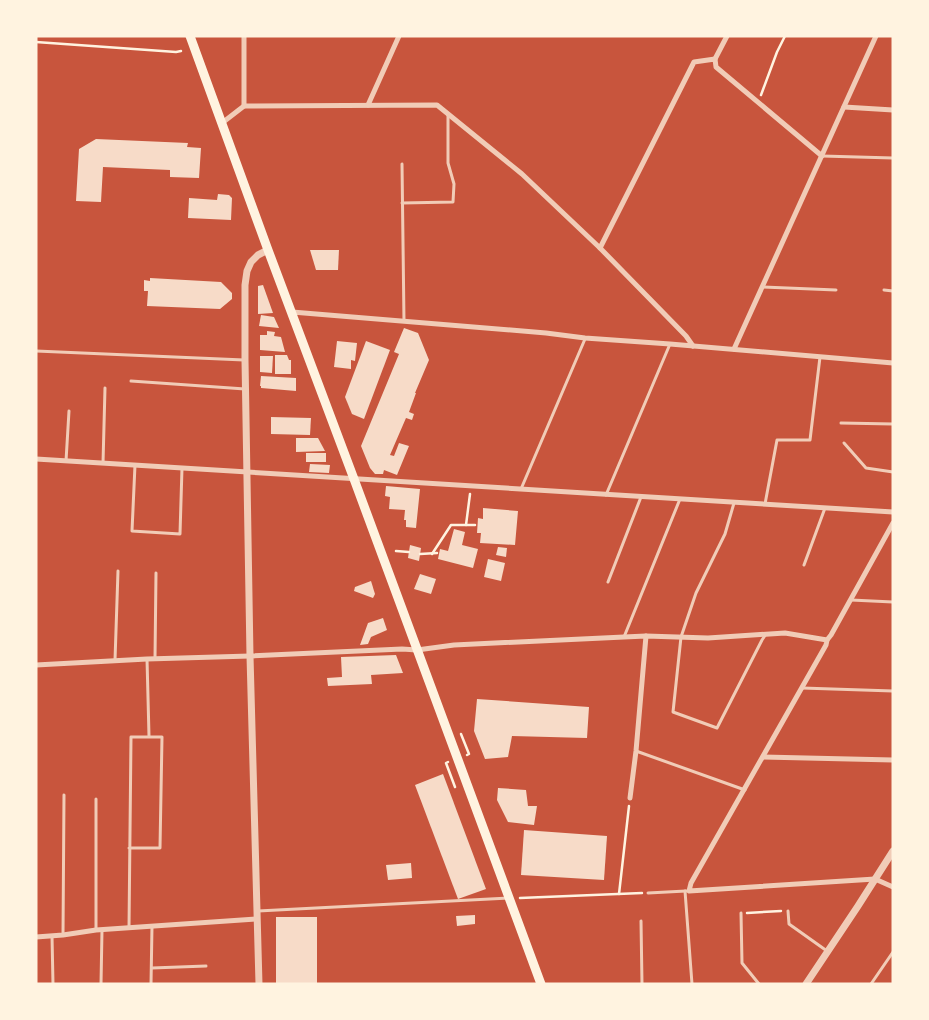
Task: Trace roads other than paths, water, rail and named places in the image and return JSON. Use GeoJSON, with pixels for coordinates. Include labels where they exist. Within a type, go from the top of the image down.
{"type":"FeatureCollection","features":[{"type":"Feature","properties":{"kind":"main road"},"geometry":{"type":"LineString","coordinates":[[190,36],[541,984]]}},
{"type":"Feature","properties":{"kind":"street"},"geometry":{"type":"LineString","coordinates":[[244,36],[244,106]]}},
{"type":"Feature","properties":{"kind":"street"},"geometry":{"type":"LineString","coordinates":[[368,105],[399,36]]}},
{"type":"Feature","properties":{"kind":"street"},"geometry":{"type":"LineString","coordinates":[[727,36],[715,60],[716,67],[822,156]]}},
{"type":"Feature","properties":{"kind":"street"},"geometry":{"type":"LineString","coordinates":[[734,349],[876,36]]}},
{"type":"Feature","properties":{"kind":"street"},"geometry":{"type":"LineString","coordinates":[[600,248],[694,62],[715,60]]}},
{"type":"Feature","properties":{"kind":"street"},"geometry":{"type":"LineString","coordinates":[[222,123],[244,106],[437,105],[522,174],[600,248],[686,336],[693,346]]}},
{"type":"Feature","properties":{"kind":"street"},"geometry":{"type":"LineString","coordinates":[[844,106],[893,110]]}},
{"type":"Feature","properties":{"kind":"street"},"geometry":{"type":"LineString","coordinates":[[259,984],[250,656],[245,285],[247,271],[251,262],[268,250]]}},
{"type":"Feature","properties":{"kind":"street"},"geometry":{"type":"LineString","coordinates":[[292,312],[893,363]]}},
{"type":"Feature","properties":{"kind":"street"},"geometry":{"type":"LineString","coordinates":[[36,459],[893,512]]}},
{"type":"Feature","properties":{"kind":"street"},"geometry":{"type":"LineString","coordinates":[[687,891],[893,523]]}},
{"type":"Feature","properties":{"kind":"street"},"geometry":{"type":"LineString","coordinates":[[36,665],[147,658],[250,656],[402,648],[417,650],[454,646],[646,636],[708,638],[784,633],[827,640]]}},
{"type":"Feature","properties":{"kind":"street"},"geometry":{"type":"LineString","coordinates":[[630,798],[646,636]]}},
{"type":"Feature","properties":{"kind":"street"},"geometry":{"type":"LineString","coordinates":[[763,757],[893,760]]}},
{"type":"Feature","properties":{"kind":"street"},"geometry":{"type":"LineString","coordinates":[[806,984],[893,851]]}},
{"type":"Feature","properties":{"kind":"street"},"geometry":{"type":"LineString","coordinates":[[687,891],[875,879],[893,886]]}},
{"type":"Feature","properties":{"kind":"street"},"geometry":{"type":"LineString","coordinates":[[36,937],[99,930],[257,919]]}},
{"type":"Feature","properties":{"kind":"lane"},"geometry":{"type":"LineString","coordinates":[[402,203],[453,202],[454,184],[448,163],[448,114]]}},
{"type":"Feature","properties":{"kind":"lane"},"geometry":{"type":"LineString","coordinates":[[822,156],[893,158]]}},
{"type":"Feature","properties":{"kind":"lane"},"geometry":{"type":"LineString","coordinates":[[402,164],[404,321]]}},
{"type":"Feature","properties":{"kind":"lane"},"geometry":{"type":"LineString","coordinates":[[763,287],[836,290]]}},
{"type":"Feature","properties":{"kind":"lane"},"geometry":{"type":"LineString","coordinates":[[884,290],[893,290]]}},
{"type":"Feature","properties":{"kind":"lane"},"geometry":{"type":"LineString","coordinates":[[521,490],[585,338]]}},
{"type":"Feature","properties":{"kind":"lane"},"geometry":{"type":"LineString","coordinates":[[606,495],[670,344]]}},
{"type":"Feature","properties":{"kind":"lane"},"geometry":{"type":"LineString","coordinates":[[36,351],[245,360]]}},
{"type":"Feature","properties":{"kind":"lane"},"geometry":{"type":"LineString","coordinates":[[765,504],[777,440],[810,440],[820,357]]}},
{"type":"Feature","properties":{"kind":"lane"},"geometry":{"type":"LineString","coordinates":[[131,381],[245,389]]}},
{"type":"Feature","properties":{"kind":"lane"},"geometry":{"type":"LineString","coordinates":[[103,463],[105,388]]}},
{"type":"Feature","properties":{"kind":"lane"},"geometry":{"type":"LineString","coordinates":[[66,461],[69,411]]}},
{"type":"Feature","properties":{"kind":"lane"},"geometry":{"type":"LineString","coordinates":[[841,424],[893,424]]}},
{"type":"Feature","properties":{"kind":"lane"},"geometry":{"type":"LineString","coordinates":[[844,443],[866,468],[893,472]]}},
{"type":"Feature","properties":{"kind":"lane"},"geometry":{"type":"LineString","coordinates":[[135,465],[132,531],[180,534],[182,468]]}},
{"type":"Feature","properties":{"kind":"lane"},"geometry":{"type":"LineString","coordinates":[[608,582],[640,497]]}},
{"type":"Feature","properties":{"kind":"lane"},"geometry":{"type":"LineString","coordinates":[[624,637],[680,499]]}},
{"type":"Feature","properties":{"kind":"lane"},"geometry":{"type":"LineString","coordinates":[[734,502],[724,534],[696,592],[680,637],[673,712],[718,728],[767,633]]}},
{"type":"Feature","properties":{"kind":"lane"},"geometry":{"type":"LineString","coordinates":[[804,565],[826,508]]}},
{"type":"Feature","properties":{"kind":"lane"},"geometry":{"type":"LineString","coordinates":[[115,660],[118,571]]}},
{"type":"Feature","properties":{"kind":"lane"},"geometry":{"type":"LineString","coordinates":[[155,658],[156,573]]}},
{"type":"Feature","properties":{"kind":"lane"},"geometry":{"type":"LineString","coordinates":[[850,600],[893,602]]}},
{"type":"Feature","properties":{"kind":"lane"},"geometry":{"type":"LineString","coordinates":[[147,658],[149,736]]}},
{"type":"Feature","properties":{"kind":"lane"},"geometry":{"type":"LineString","coordinates":[[801,688],[893,691]]}},
{"type":"Feature","properties":{"kind":"lane"},"geometry":{"type":"LineString","coordinates":[[129,928],[131,737],[162,737],[160,848],[130,848]]}},
{"type":"Feature","properties":{"kind":"lane"},"geometry":{"type":"LineString","coordinates":[[636,751],[745,790]]}},
{"type":"Feature","properties":{"kind":"lane"},"geometry":{"type":"LineString","coordinates":[[64,795],[64,935]]}},
{"type":"Feature","properties":{"kind":"lane"},"geometry":{"type":"LineString","coordinates":[[96,799],[101,984]]}},
{"type":"Feature","properties":{"kind":"lane"},"geometry":{"type":"LineString","coordinates":[[648,893],[687,891],[692,984]]}},
{"type":"Feature","properties":{"kind":"lane"},"geometry":{"type":"LineString","coordinates":[[256,911],[509,898]]}},
{"type":"Feature","properties":{"kind":"lane"},"geometry":{"type":"LineString","coordinates":[[788,911],[789,924],[828,952]]}},
{"type":"Feature","properties":{"kind":"lane"},"geometry":{"type":"LineString","coordinates":[[741,913],[742,963],[759,984]]}},
{"type":"Feature","properties":{"kind":"lane"},"geometry":{"type":"LineString","coordinates":[[641,921],[642,984]]}},
{"type":"Feature","properties":{"kind":"lane"},"geometry":{"type":"LineString","coordinates":[[151,984],[152,926]]}},
{"type":"Feature","properties":{"kind":"lane"},"geometry":{"type":"LineString","coordinates":[[52,936],[53,984]]}},
{"type":"Feature","properties":{"kind":"lane"},"geometry":{"type":"LineString","coordinates":[[871,984],[893,952]]}},
{"type":"Feature","properties":{"kind":"lane"},"geometry":{"type":"LineString","coordinates":[[152,968],[206,966]]}}]}
